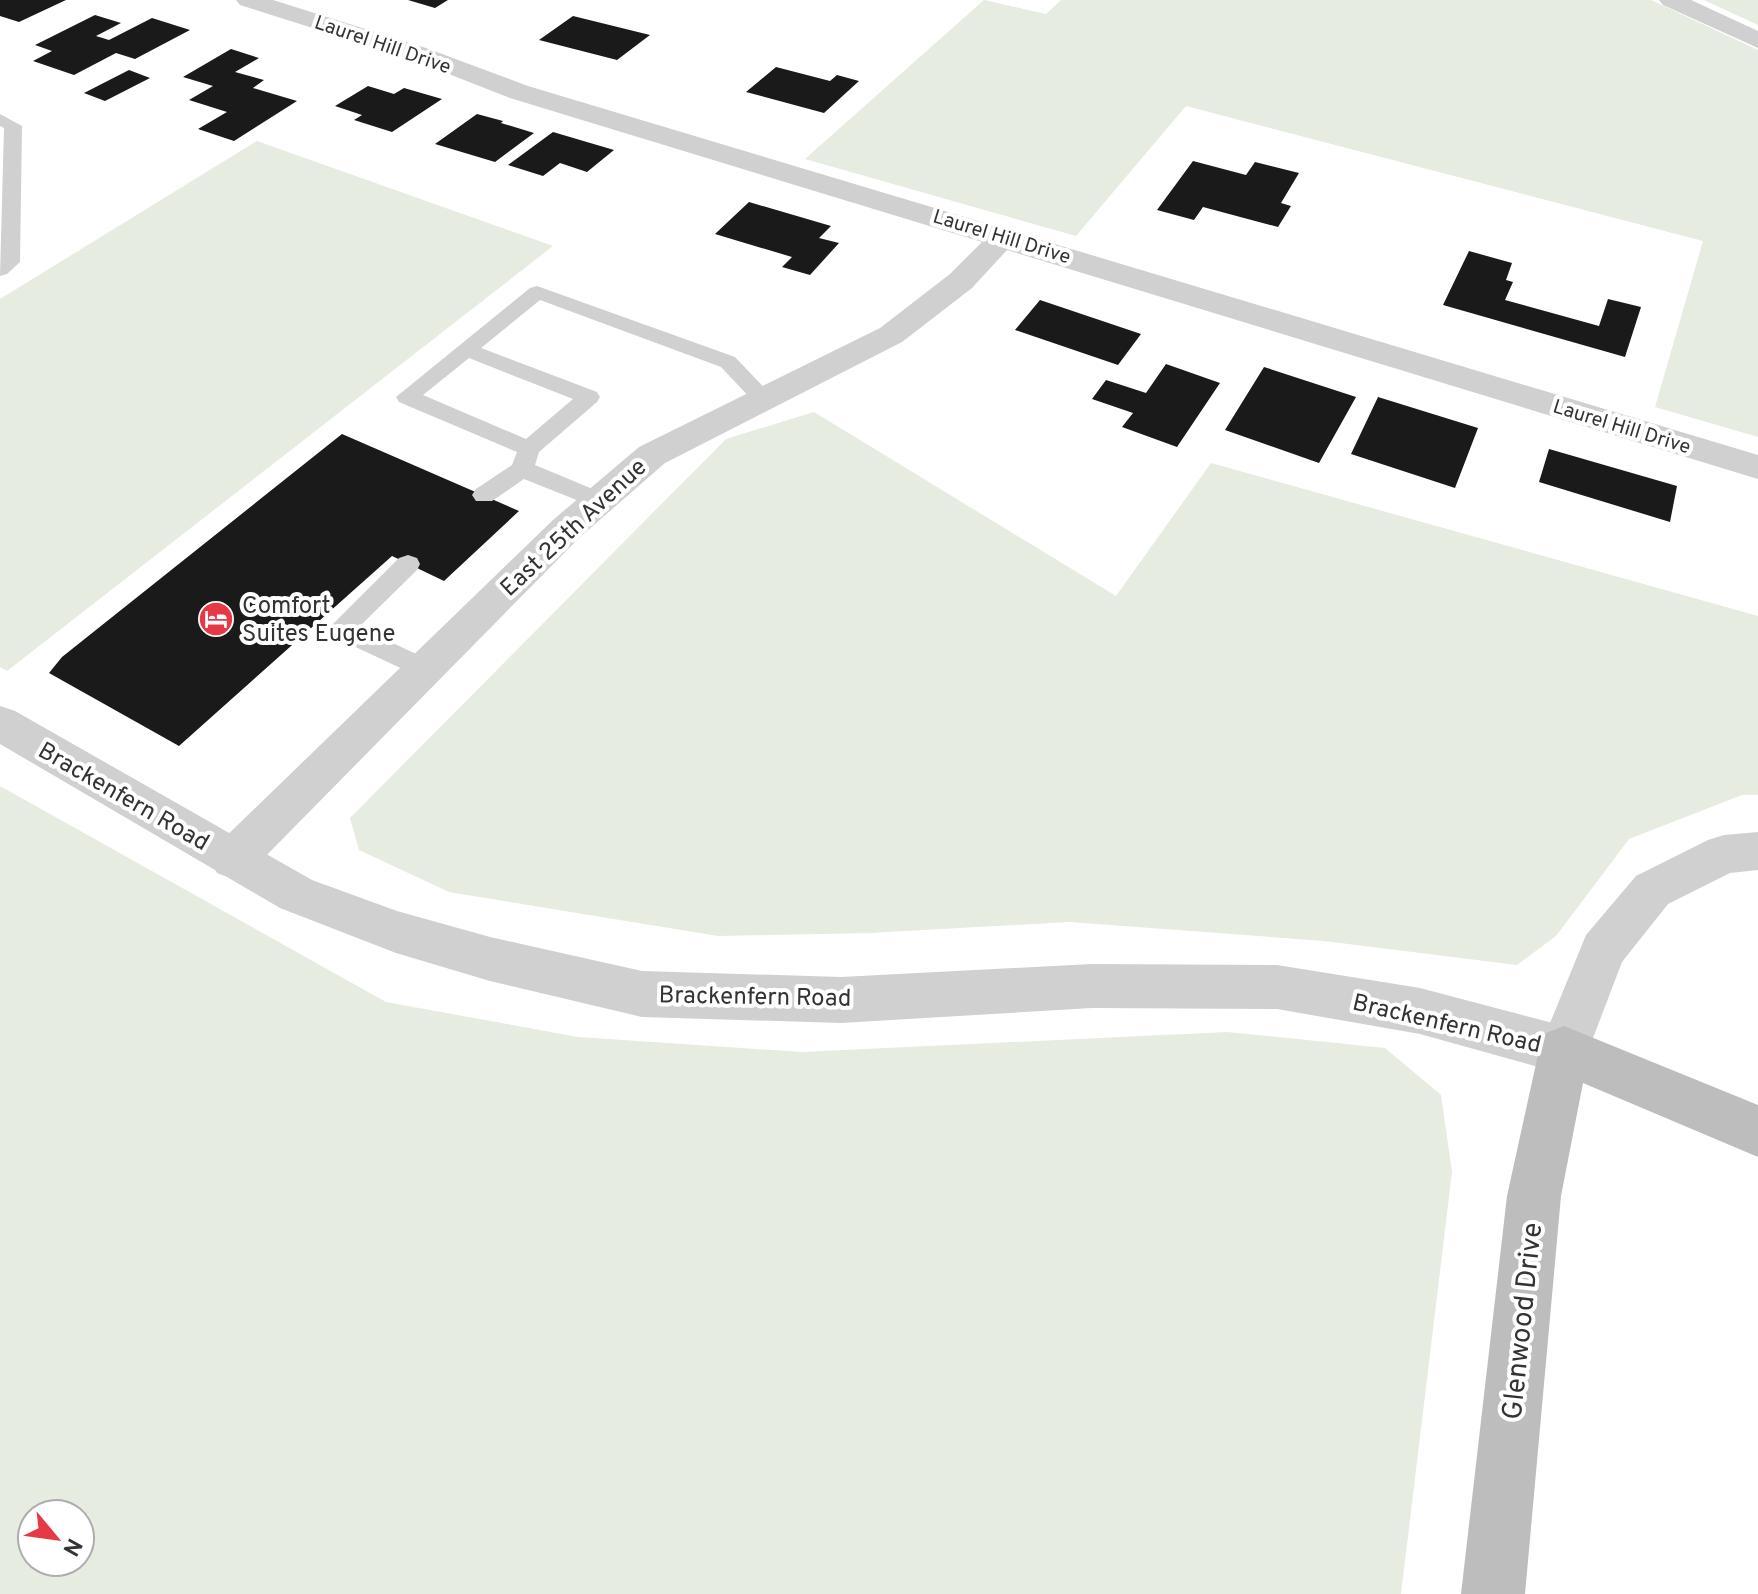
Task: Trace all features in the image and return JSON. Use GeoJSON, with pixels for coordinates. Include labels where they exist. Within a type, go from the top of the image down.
{"type":"FeatureCollection","features":[{"type":"Feature","properties":{"kind":"main road"},"geometry":{"type":"LineString","coordinates":[[1564,1050],[1758,1131]]}},
{"type":"Feature","properties":{"kind":"main road","name":"Glenwood Drive"},"geometry":{"type":"LineString","coordinates":[[1493,1594],[1534,1196],[1564,1050]]}},
{"type":"Feature","properties":{"kind":"street","name":"Laurel Hill Drive"},"geometry":{"type":"LineString","coordinates":[[248,0],[304,7],[519,92],[1758,467]]}},
{"type":"Feature","properties":{"kind":"street"},"geometry":{"type":"LineString","coordinates":[[1671,0],[1758,40]]}},
{"type":"Feature","properties":{"kind":"street","name":"East 25th Avenue"},"geometry":{"type":"LineString","coordinates":[[233,859],[566,529],[652,455],[891,335],[961,281],[1003,237]]}},
{"type":"Feature","properties":{"kind":"street","name":"Brackenfern Road"},"geometry":{"type":"LineString","coordinates":[[0,723],[296,894],[396,932],[490,959],[642,994],[841,1000],[1092,986],[1277,987],[1420,1011],[1564,1050]]}},
{"type":"Feature","properties":{"kind":"street"},"geometry":{"type":"LineString","coordinates":[[1564,1050],[1603,950],[1652,890],[1724,854],[1758,851]]}},
{"type":"Feature","properties":{"kind":"lane"},"geometry":{"type":"LineString","coordinates":[[0,119],[13,126],[10,262],[0,270]]}},
{"type":"Feature","properties":{"kind":"lane"},"geometry":{"type":"LineString","coordinates":[[599,501],[407,397],[537,292],[728,362],[763,398]]}},
{"type":"Feature","properties":{"kind":"lane"},"geometry":{"type":"LineString","coordinates":[[466,350],[589,397],[484,495]]}},
{"type":"Feature","properties":{"kind":"lane"},"geometry":{"type":"LineString","coordinates":[[408,564],[341,629],[424,669]]}},
{"type":"Feature","properties":{"kind":"shaded area"},"geometry":{"type":"Polygon","coordinates":[[[984,0],[1046,14],[1061,0],[1651,0],[1758,50],[1758,437],[1655,407],[1703,241],[1186,106],[1076,236],[805,159],[984,0]]]}},
{"type":"Feature","properties":{"kind":"shaded area"},"geometry":{"type":"Polygon","coordinates":[[[1704,0],[1758,0],[1758,25],[1704,0]]]}},
{"type":"Feature","properties":{"kind":"shaded area"},"geometry":{"type":"Polygon","coordinates":[[[257,141],[553,246],[7,671],[0,667],[0,299],[257,141]]]}},
{"type":"Feature","properties":{"kind":"shaded area"},"geometry":{"type":"Polygon","coordinates":[[[814,412],[1116,596],[1211,463],[1758,616],[1758,795],[1742,795],[1629,839],[1556,936],[1517,965],[1324,941],[1070,922],[869,933],[718,936],[449,892],[359,850],[350,818],[726,439],[814,412]]]}},
{"type":"Feature","properties":{"kind":"shaded area"},"geometry":{"type":"Polygon","coordinates":[[[0,786],[386,1002],[578,1037],[802,1052],[1227,1032],[1385,1048],[1441,1095],[1452,1172],[1401,1594],[0,1594],[0,786]]]}},
{"type":"Feature","properties":{"kind":"building"},"geometry":{"type":"Polygon","coordinates":[[[0,0],[66,0],[19,22],[0,16],[0,0]]]}},
{"type":"Feature","properties":{"kind":"building"},"geometry":{"type":"Polygon","coordinates":[[[408,0],[448,0],[435,8],[408,0]]]}},
{"type":"Feature","properties":{"kind":"building"},"geometry":{"type":"Polygon","coordinates":[[[95,15],[121,23],[96,36],[109,40],[152,18],[190,30],[135,59],[116,53],[74,75],[33,61],[52,51],[35,45],[95,15]]]}},
{"type":"Feature","properties":{"kind":"building"},"geometry":{"type":"Polygon","coordinates":[[[573,16],[650,35],[617,60],[539,40],[573,16]]]}},
{"type":"Feature","properties":{"kind":"building"},"geometry":{"type":"Polygon","coordinates":[[[231,49],[259,58],[235,72],[264,80],[253,88],[297,101],[234,141],[198,129],[227,112],[189,100],[213,86],[183,77],[231,49]]]}},
{"type":"Feature","properties":{"kind":"building"},"geometry":{"type":"Polygon","coordinates":[[[776,67],[830,81],[837,75],[859,81],[824,113],[746,92],[776,67]]]}},
{"type":"Feature","properties":{"kind":"building"},"geometry":{"type":"Polygon","coordinates":[[[129,70],[150,78],[105,101],[84,93],[129,70]]]}},
{"type":"Feature","properties":{"kind":"building"},"geometry":{"type":"Polygon","coordinates":[[[368,86],[394,94],[404,88],[442,99],[392,132],[354,120],[362,115],[335,106],[368,86]]]}},
{"type":"Feature","properties":{"kind":"building"},"geometry":{"type":"Polygon","coordinates":[[[477,114],[534,133],[495,162],[435,144],[477,114]]]}},
{"type":"Feature","properties":{"kind":"building"},"geometry":{"type":"Polygon","coordinates":[[[553,132],[614,150],[587,172],[560,163],[543,176],[508,165],[553,132]]]}},
{"type":"Feature","properties":{"kind":"building"},"geometry":{"type":"Polygon","coordinates":[[[1193,161],[1246,175],[1255,162],[1299,173],[1281,203],[1291,206],[1278,227],[1203,207],[1194,220],[1157,210],[1193,161]]]}},
{"type":"Feature","properties":{"kind":"building"},"geometry":{"type":"Polygon","coordinates":[[[749,202],[831,226],[819,238],[839,243],[810,275],[782,267],[792,257],[715,234],[749,202]]]}},
{"type":"Feature","properties":{"kind":"building"},"geometry":{"type":"Polygon","coordinates":[[[1469,251],[1512,263],[1506,280],[1513,282],[1505,300],[1599,326],[1608,299],[1641,307],[1625,357],[1443,305],[1469,251]]]}},
{"type":"Feature","properties":{"kind":"building"},"geometry":{"type":"Polygon","coordinates":[[[1040,300],[1141,334],[1118,365],[1015,330],[1040,300]]]}},
{"type":"Feature","properties":{"kind":"building"},"geometry":{"type":"Polygon","coordinates":[[[1166,364],[1220,383],[1177,447],[1122,427],[1133,413],[1092,399],[1106,380],[1146,393],[1166,364]]]}},
{"type":"Feature","properties":{"kind":"building"},"geometry":{"type":"Polygon","coordinates":[[[1264,367],[1356,397],[1319,463],[1225,430],[1264,367]]]}},
{"type":"Feature","properties":{"kind":"building"},"geometry":{"type":"Polygon","coordinates":[[[1378,397],[1478,428],[1455,488],[1351,454],[1378,397]]]}},
{"type":"Feature","properties":{"kind":"building","name":"Comfort Suites Eugene"},"geometry":{"type":"Polygon","coordinates":[[[342,434],[519,511],[444,581],[392,556],[179,746],[49,673],[62,657],[342,434]]]}},
{"type":"Feature","properties":{"kind":"building"},"geometry":{"type":"Polygon","coordinates":[[[1549,449],[1677,486],[1670,522],[1539,482],[1549,449]]]}},
{"type":"Feature","properties":{"kind":"place","name":"Comfort Suites Eugene"},"geometry":{"type":"Point","coordinates":[216,619]}}]}
